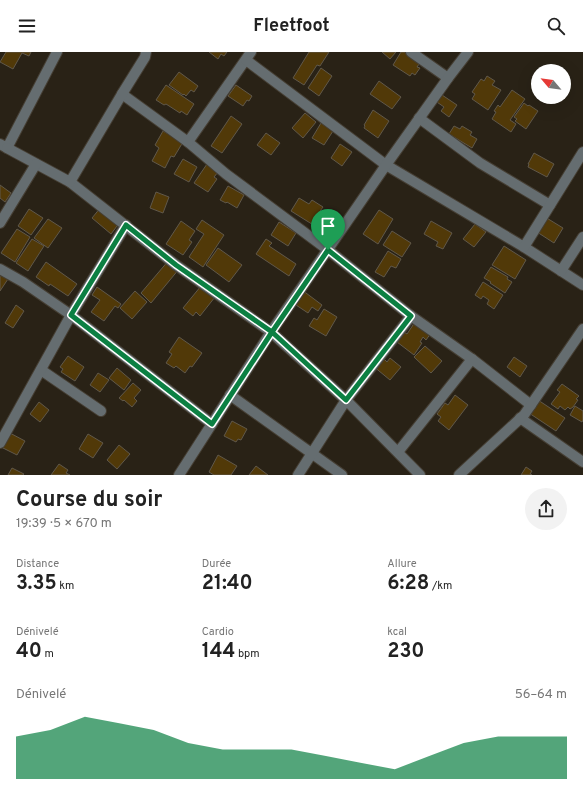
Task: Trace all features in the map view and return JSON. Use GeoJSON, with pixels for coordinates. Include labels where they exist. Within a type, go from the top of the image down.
{"type":"FeatureCollection","features":[{"type":"Feature","properties":{"kind":"street"},"geometry":{"type":"LineString","coordinates":[[57,52],[3,146],[70,182],[176,265],[272,332],[346,400],[420,475]]}},
{"type":"Feature","properties":{"kind":"street"},"geometry":{"type":"LineString","coordinates":[[70,182],[122,94],[146,57],[146,52]]}},
{"type":"Feature","properties":{"kind":"street"},"geometry":{"type":"LineString","coordinates":[[411,52],[448,78]]}},
{"type":"Feature","properties":{"kind":"street"},"geometry":{"type":"LineString","coordinates":[[179,475],[272,332],[386,165],[468,52]]}},
{"type":"Feature","properties":{"kind":"street"},"geometry":{"type":"LineString","coordinates":[[188,142],[248,56],[386,165],[524,247],[583,285]]}},
{"type":"Feature","properties":{"kind":"street"},"geometry":{"type":"LineString","coordinates":[[122,94],[188,142],[226,174],[328,250],[411,316],[472,359],[531,405]]}},
{"type":"Feature","properties":{"kind":"street"},"geometry":{"type":"LineString","coordinates":[[419,118],[480,163],[550,205]]}},
{"type":"Feature","properties":{"kind":"street"},"geometry":{"type":"LineString","coordinates":[[524,247],[583,152]]}},
{"type":"Feature","properties":{"kind":"street"},"geometry":{"type":"LineString","coordinates":[[0,223],[36,164]]}},
{"type":"Feature","properties":{"kind":"street"},"geometry":{"type":"LineString","coordinates":[[0,443],[71,315],[126,225]]}},
{"type":"Feature","properties":{"kind":"street"},"geometry":{"type":"LineString","coordinates":[[561,271],[583,237]]}},
{"type":"Feature","properties":{"kind":"street"},"geometry":{"type":"LineString","coordinates":[[0,269],[23,282],[71,315],[212,424]]}},
{"type":"Feature","properties":{"kind":"street"},"geometry":{"type":"LineString","coordinates":[[298,475],[346,400],[411,316]]}},
{"type":"Feature","properties":{"kind":"street"},"geometry":{"type":"LineString","coordinates":[[459,475],[520,418],[531,405],[583,329]]}},
{"type":"Feature","properties":{"kind":"street"},"geometry":{"type":"LineString","coordinates":[[398,452],[472,359]]}},
{"type":"Feature","properties":{"kind":"street"},"geometry":{"type":"LineString","coordinates":[[41,370],[101,412]]}},
{"type":"Feature","properties":{"kind":"street"},"geometry":{"type":"LineString","coordinates":[[230,395],[342,475]]}},
{"type":"Feature","properties":{"kind":"street"},"geometry":{"type":"LineString","coordinates":[[520,418],[583,462]]}},
{"type":"Feature","properties":{"kind":"building"},"geometry":{"type":"Polygon","coordinates":[[[6,52],[31,52],[29,56],[22,53],[13,69],[0,62],[6,52]]]}},
{"type":"Feature","properties":{"kind":"building"},"geometry":{"type":"Polygon","coordinates":[[[209,52],[227,52],[224,56],[221,54],[218,59],[209,52]]]}},
{"type":"Feature","properties":{"kind":"building"},"geometry":{"type":"Polygon","coordinates":[[[309,52],[329,52],[320,66],[317,65],[304,85],[293,78],[309,52]]]}},
{"type":"Feature","properties":{"kind":"building"},"geometry":{"type":"Polygon","coordinates":[[[382,52],[396,52],[390,59],[382,52]]]}},
{"type":"Feature","properties":{"kind":"building"},"geometry":{"type":"Polygon","coordinates":[[[401,52],[408,52],[421,61],[417,67],[420,68],[415,75],[412,73],[410,76],[393,65],[401,52]]]}},
{"type":"Feature","properties":{"kind":"building"},"geometry":{"type":"Polygon","coordinates":[[[321,68],[332,76],[319,96],[308,88],[321,68]]]}},
{"type":"Feature","properties":{"kind":"building"},"geometry":{"type":"Polygon","coordinates":[[[179,72],[198,86],[194,92],[191,90],[186,96],[169,85],[179,72]]]}},
{"type":"Feature","properties":{"kind":"building"},"geometry":{"type":"Polygon","coordinates":[[[487,76],[495,81],[492,85],[501,90],[488,110],[472,99],[475,94],[472,92],[481,79],[484,81],[487,76]]]}},
{"type":"Feature","properties":{"kind":"building"},"geometry":{"type":"Polygon","coordinates":[[[379,81],[401,97],[392,109],[370,94],[379,81]]]}},
{"type":"Feature","properties":{"kind":"building"},"geometry":{"type":"Polygon","coordinates":[[[166,85],[194,104],[187,115],[181,111],[180,113],[166,104],[164,105],[156,100],[166,85]]]}},
{"type":"Feature","properties":{"kind":"building"},"geometry":{"type":"Polygon","coordinates":[[[236,85],[252,96],[243,106],[228,96],[236,85]]]}},
{"type":"Feature","properties":{"kind":"building"},"geometry":{"type":"Polygon","coordinates":[[[512,90],[525,99],[510,120],[516,124],[511,132],[492,119],[496,112],[494,111],[498,105],[500,107],[512,90]]]}},
{"type":"Feature","properties":{"kind":"building"},"geometry":{"type":"Polygon","coordinates":[[[439,93],[457,105],[449,117],[441,111],[444,107],[434,100],[439,93]]]}},
{"type":"Feature","properties":{"kind":"building"},"geometry":{"type":"Polygon","coordinates":[[[524,103],[538,111],[526,129],[515,121],[517,119],[514,117],[524,103]]]}},
{"type":"Feature","properties":{"kind":"building"},"geometry":{"type":"Polygon","coordinates":[[[373,110],[389,121],[378,138],[364,128],[364,125],[373,110]]]}},
{"type":"Feature","properties":{"kind":"building"},"geometry":{"type":"Polygon","coordinates":[[[305,113],[316,122],[303,138],[292,128],[305,113]]]}},
{"type":"Feature","properties":{"kind":"building"},"geometry":{"type":"Polygon","coordinates":[[[231,116],[242,124],[222,153],[211,146],[231,116]]]}},
{"type":"Feature","properties":{"kind":"building"},"geometry":{"type":"Polygon","coordinates":[[[321,123],[333,131],[324,145],[312,138],[321,123]]]}},
{"type":"Feature","properties":{"kind":"building"},"geometry":{"type":"Polygon","coordinates":[[[454,126],[460,129],[462,126],[472,132],[470,135],[477,139],[472,148],[449,134],[454,126]]]}},
{"type":"Feature","properties":{"kind":"building"},"geometry":{"type":"Polygon","coordinates":[[[163,131],[183,142],[174,157],[171,156],[165,168],[152,161],[159,148],[155,145],[163,131]]]}},
{"type":"Feature","properties":{"kind":"building"},"geometry":{"type":"Polygon","coordinates":[[[266,133],[280,143],[271,155],[257,145],[266,133]]]}},
{"type":"Feature","properties":{"kind":"building"},"geometry":{"type":"Polygon","coordinates":[[[340,144],[352,152],[342,166],[331,158],[340,144]]]}},
{"type":"Feature","properties":{"kind":"building"},"geometry":{"type":"Polygon","coordinates":[[[534,153],[554,164],[547,177],[528,167],[534,153]]]}},
{"type":"Feature","properties":{"kind":"building"},"geometry":{"type":"Polygon","coordinates":[[[183,159],[197,167],[189,182],[174,174],[183,159]]]}},
{"type":"Feature","properties":{"kind":"building"},"geometry":{"type":"Polygon","coordinates":[[[207,164],[218,172],[214,177],[217,179],[208,192],[194,183],[207,164]]]}},
{"type":"Feature","properties":{"kind":"building"},"geometry":{"type":"Polygon","coordinates":[[[0,185],[11,193],[5,202],[0,198],[0,185]]]}},
{"type":"Feature","properties":{"kind":"building"},"geometry":{"type":"Polygon","coordinates":[[[228,186],[244,195],[237,208],[220,200],[228,186]]]}},
{"type":"Feature","properties":{"kind":"building"},"geometry":{"type":"Polygon","coordinates":[[[156,192],[169,197],[163,213],[150,208],[156,192]]]}},
{"type":"Feature","properties":{"kind":"building"},"geometry":{"type":"Polygon","coordinates":[[[299,198],[309,204],[312,200],[323,207],[318,214],[321,216],[315,226],[291,211],[299,198]]]}},
{"type":"Feature","properties":{"kind":"building"},"geometry":{"type":"Polygon","coordinates":[[[101,207],[120,222],[111,234],[92,218],[101,207]]]}},
{"type":"Feature","properties":{"kind":"building"},"geometry":{"type":"Polygon","coordinates":[[[29,209],[43,218],[31,235],[18,226],[29,209]]]}},
{"type":"Feature","properties":{"kind":"building"},"geometry":{"type":"Polygon","coordinates":[[[379,210],[393,219],[378,244],[363,234],[379,210]]]}},
{"type":"Feature","properties":{"kind":"building"},"geometry":{"type":"Polygon","coordinates":[[[545,217],[563,228],[554,243],[537,232],[545,217]]]}},
{"type":"Feature","properties":{"kind":"building"},"geometry":{"type":"Polygon","coordinates":[[[48,219],[62,228],[48,248],[34,238],[48,219]]]}},
{"type":"Feature","properties":{"kind":"building"},"geometry":{"type":"Polygon","coordinates":[[[202,220],[224,235],[203,267],[189,257],[204,234],[196,229],[202,220]]]}},
{"type":"Feature","properties":{"kind":"building"},"geometry":{"type":"Polygon","coordinates":[[[181,221],[195,231],[189,240],[192,242],[183,255],[166,244],[181,221]]]}},
{"type":"Feature","properties":{"kind":"building"},"geometry":{"type":"Polygon","coordinates":[[[431,221],[452,233],[443,249],[436,246],[438,242],[424,234],[431,221]]]}},
{"type":"Feature","properties":{"kind":"building"},"geometry":{"type":"Polygon","coordinates":[[[279,222],[296,233],[288,246],[271,235],[279,222]]]}},
{"type":"Feature","properties":{"kind":"building"},"geometry":{"type":"Polygon","coordinates":[[[475,224],[486,232],[474,247],[463,239],[475,224]]]}},
{"type":"Feature","properties":{"kind":"building"},"geometry":{"type":"Polygon","coordinates":[[[17,229],[30,237],[15,262],[1,253],[17,229]]]}},
{"type":"Feature","properties":{"kind":"building"},"geometry":{"type":"Polygon","coordinates":[[[392,231],[411,243],[402,257],[383,245],[392,231]]]}},
{"type":"Feature","properties":{"kind":"building"},"geometry":{"type":"Polygon","coordinates":[[[32,239],[44,246],[28,271],[16,263],[32,239]]]}},
{"type":"Feature","properties":{"kind":"building"},"geometry":{"type":"Polygon","coordinates":[[[266,239],[272,243],[269,246],[296,264],[289,276],[256,254],[266,239]]]}},
{"type":"Feature","properties":{"kind":"building"},"geometry":{"type":"Polygon","coordinates":[[[504,246],[526,260],[515,279],[492,265],[504,246]]]}},
{"type":"Feature","properties":{"kind":"building"},"geometry":{"type":"Polygon","coordinates":[[[218,248],[242,265],[229,282],[206,265],[218,248]]]}},
{"type":"Feature","properties":{"kind":"building"},"geometry":{"type":"Polygon","coordinates":[[[388,251],[401,259],[396,268],[391,266],[384,277],[375,272],[388,251]]]}},
{"type":"Feature","properties":{"kind":"building"},"geometry":{"type":"Polygon","coordinates":[[[169,260],[179,269],[151,303],[141,293],[169,260]]]}},
{"type":"Feature","properties":{"kind":"building"},"geometry":{"type":"Polygon","coordinates":[[[46,262],[77,284],[68,296],[36,277],[46,262]]]}},
{"type":"Feature","properties":{"kind":"building"},"geometry":{"type":"Polygon","coordinates":[[[491,267],[508,277],[507,279],[512,282],[505,293],[484,278],[491,267]]]}},
{"type":"Feature","properties":{"kind":"building"},"geometry":{"type":"Polygon","coordinates":[[[0,270],[10,276],[0,291],[0,270]]]}},
{"type":"Feature","properties":{"kind":"building"},"geometry":{"type":"Polygon","coordinates":[[[483,282],[503,295],[494,309],[487,304],[489,300],[483,296],[481,299],[475,295],[483,282]]]}},
{"type":"Feature","properties":{"kind":"building"},"geometry":{"type":"Polygon","coordinates":[[[201,286],[215,297],[200,316],[196,312],[193,316],[183,308],[201,286]]]}},
{"type":"Feature","properties":{"kind":"building"},"geometry":{"type":"Polygon","coordinates":[[[97,287],[121,304],[118,308],[115,306],[104,321],[91,312],[100,300],[92,295],[97,287]]]}},
{"type":"Feature","properties":{"kind":"building"},"geometry":{"type":"Polygon","coordinates":[[[302,290],[322,305],[318,311],[312,307],[308,313],[293,303],[302,290]]]}},
{"type":"Feature","properties":{"kind":"building"},"geometry":{"type":"Polygon","coordinates":[[[135,291],[147,302],[132,319],[120,308],[135,291]]]}},
{"type":"Feature","properties":{"kind":"building"},"geometry":{"type":"Polygon","coordinates":[[[16,305],[24,311],[13,328],[5,323],[16,305]]]}},
{"type":"Feature","properties":{"kind":"building"},"geometry":{"type":"Polygon","coordinates":[[[324,309],[337,317],[326,336],[309,326],[314,318],[317,320],[324,309]]]}},
{"type":"Feature","properties":{"kind":"building"},"geometry":{"type":"Polygon","coordinates":[[[415,322],[431,333],[426,340],[423,337],[420,342],[422,343],[414,355],[397,342],[404,332],[407,334],[415,322]]]}},
{"type":"Feature","properties":{"kind":"building"},"geometry":{"type":"Polygon","coordinates":[[[179,337],[202,353],[192,367],[190,366],[185,373],[176,366],[174,368],[166,363],[172,354],[169,352],[179,337]]]}},
{"type":"Feature","properties":{"kind":"building"},"geometry":{"type":"Polygon","coordinates":[[[425,346],[442,361],[431,373],[414,357],[425,346]]]}},
{"type":"Feature","properties":{"kind":"building"},"geometry":{"type":"Polygon","coordinates":[[[68,356],[84,367],[75,381],[61,372],[63,369],[60,367],[68,356]]]}},
{"type":"Feature","properties":{"kind":"building"},"geometry":{"type":"Polygon","coordinates":[[[514,357],[527,366],[520,377],[507,367],[514,357]]]}},
{"type":"Feature","properties":{"kind":"building"},"geometry":{"type":"Polygon","coordinates":[[[390,358],[401,367],[390,380],[373,366],[384,359],[387,362],[390,358]]]}},
{"type":"Feature","properties":{"kind":"building"},"geometry":{"type":"Polygon","coordinates":[[[117,368],[131,380],[124,390],[109,378],[117,368]]]}},
{"type":"Feature","properties":{"kind":"building"},"geometry":{"type":"Polygon","coordinates":[[[98,373],[109,380],[100,392],[90,385],[98,373]]]}},
{"type":"Feature","properties":{"kind":"building"},"geometry":{"type":"Polygon","coordinates":[[[133,383],[141,390],[134,398],[137,401],[132,407],[124,400],[123,401],[119,398],[133,383]]]}},
{"type":"Feature","properties":{"kind":"building"},"geometry":{"type":"Polygon","coordinates":[[[562,384],[579,396],[576,399],[578,400],[570,409],[568,407],[565,410],[560,406],[558,409],[551,404],[560,392],[557,390],[562,384]]]}},
{"type":"Feature","properties":{"kind":"building"},"geometry":{"type":"Polygon","coordinates":[[[455,395],[468,405],[449,430],[438,421],[441,417],[437,414],[445,403],[448,405],[455,395]]]}},
{"type":"Feature","properties":{"kind":"building"},"geometry":{"type":"Polygon","coordinates":[[[538,400],[565,418],[556,431],[529,413],[538,400]]]}},
{"type":"Feature","properties":{"kind":"building"},"geometry":{"type":"Polygon","coordinates":[[[39,402],[49,410],[40,422],[30,414],[39,402]]]}},
{"type":"Feature","properties":{"kind":"building"},"geometry":{"type":"Polygon","coordinates":[[[575,406],[583,411],[582,422],[570,415],[575,406]]]}},
{"type":"Feature","properties":{"kind":"building"},"geometry":{"type":"Polygon","coordinates":[[[232,421],[247,429],[241,440],[238,439],[236,442],[224,436],[232,421]]]}},
{"type":"Feature","properties":{"kind":"building"},"geometry":{"type":"Polygon","coordinates":[[[8,432],[25,441],[17,455],[1,447],[8,432]]]}},
{"type":"Feature","properties":{"kind":"building"},"geometry":{"type":"Polygon","coordinates":[[[88,434],[103,443],[93,458],[79,449],[88,434]]]}},
{"type":"Feature","properties":{"kind":"building"},"geometry":{"type":"Polygon","coordinates":[[[119,445],[130,454],[117,469],[107,460],[119,445]]]}},
{"type":"Feature","properties":{"kind":"building"},"geometry":{"type":"Polygon","coordinates":[[[218,455],[237,466],[231,475],[214,475],[209,472],[218,455]]]}},
{"type":"Feature","properties":{"kind":"building"},"geometry":{"type":"Polygon","coordinates":[[[59,464],[68,470],[66,473],[70,475],[51,475],[59,464]]]}},
{"type":"Feature","properties":{"kind":"building"},"geometry":{"type":"Polygon","coordinates":[[[256,466],[268,475],[249,475],[256,466]]]}},
{"type":"Feature","properties":{"kind":"building"},"geometry":{"type":"Polygon","coordinates":[[[526,467],[532,471],[530,474],[532,475],[521,475],[526,467]]]}},
{"type":"Feature","properties":{"kind":"building"},"geometry":{"type":"Polygon","coordinates":[[[12,468],[24,474],[8,475],[12,468]]]}},
{"type":"Feature","properties":{"kind":"route"},"geometry":{"type":"LineString","coordinates":[[328,250],[272,332],[212,424],[71,315],[126,225],[176,265],[272,332],[346,400],[411,316],[328,250]]}}]}
